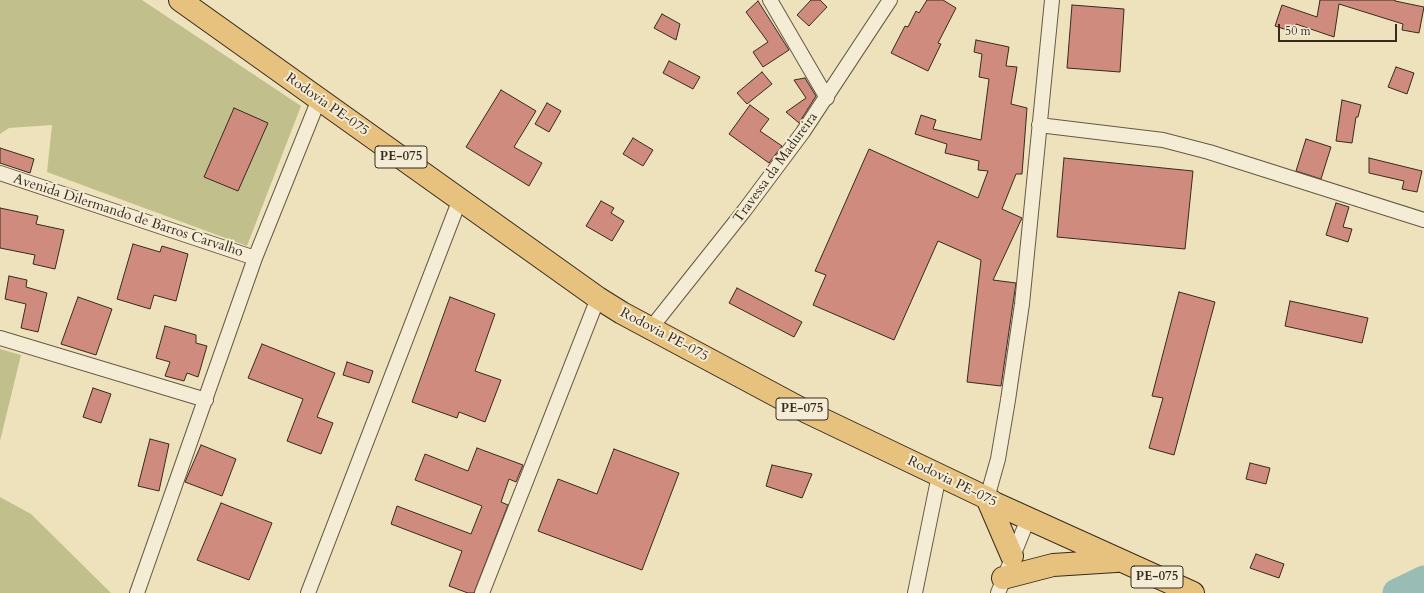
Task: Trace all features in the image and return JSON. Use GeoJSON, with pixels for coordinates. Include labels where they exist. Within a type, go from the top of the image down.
{"type":"FeatureCollection","features":[{"type":"Feature","properties":{"kind":"main road","name":"Rodovia PE-075"},"geometry":{"type":"LineString","coordinates":[[180,0],[598,298],[807,412],[1028,519],[1193,593]]}},
{"type":"Feature","properties":{"kind":"main road"},"geometry":{"type":"LineString","coordinates":[[987,498],[1012,556]]}},
{"type":"Feature","properties":{"kind":"main road"},"geometry":{"type":"LineString","coordinates":[[1000,585],[1053,564],[1121,561]]}},
{"type":"Feature","properties":{"kind":"street"},"geometry":{"type":"LineString","coordinates":[[770,0],[827,98]]}},
{"type":"Feature","properties":{"kind":"street","name":"Travessa da Madureira"},"geometry":{"type":"LineString","coordinates":[[651,328],[744,211],[827,98],[890,0]]}},
{"type":"Feature","properties":{"kind":"street"},"geometry":{"type":"LineString","coordinates":[[987,498],[998,459],[1014,365],[1033,206],[1039,125],[1052,0]]}},
{"type":"Feature","properties":{"kind":"street"},"geometry":{"type":"LineString","coordinates":[[137,593],[255,258],[319,99]]}},
{"type":"Feature","properties":{"kind":"street"},"geometry":{"type":"LineString","coordinates":[[1039,125],[1132,135],[1178,144],[1209,152],[1424,220]]}},
{"type":"Feature","properties":{"kind":"street","name":"Avenida Dilermando de Barros Carvalho"},"geometry":{"type":"LineString","coordinates":[[0,173],[255,258]]}},
{"type":"Feature","properties":{"kind":"street"},"geometry":{"type":"LineString","coordinates":[[308,593],[460,199]]}},
{"type":"Feature","properties":{"kind":"street"},"geometry":{"type":"LineString","coordinates":[[482,593],[598,298]]}},
{"type":"Feature","properties":{"kind":"street"},"geometry":{"type":"LineString","coordinates":[[0,338],[206,400]]}},
{"type":"Feature","properties":{"kind":"street"},"geometry":{"type":"LineString","coordinates":[[915,593],[939,476]]}},
{"type":"Feature","properties":{"kind":"street"},"geometry":{"type":"LineString","coordinates":[[1000,585],[1028,519]]}},
{"type":"Feature","properties":{"kind":"shaded area"},"geometry":{"type":"Polygon","coordinates":[[[0,0],[142,0],[301,106],[247,246],[47,172],[52,125],[9,128],[0,134],[0,0]]]}},
{"type":"Feature","properties":{"kind":"shaded area"},"geometry":{"type":"Polygon","coordinates":[[[0,349],[21,355],[0,441],[0,349]]]}},
{"type":"Feature","properties":{"kind":"shaded area"},"geometry":{"type":"Polygon","coordinates":[[[0,497],[31,514],[111,593],[0,593],[0,497]]]}},
{"type":"Feature","properties":{"kind":"building"},"geometry":{"type":"Polygon","coordinates":[[[811,0],[820,0],[827,7],[809,26],[797,15],[811,0]]]}},
{"type":"Feature","properties":{"kind":"building"},"geometry":{"type":"Polygon","coordinates":[[[927,0],[943,0],[956,8],[938,43],[941,44],[928,71],[891,53],[905,26],[908,27],[916,11],[919,13],[927,0]]]}},
{"type":"Feature","properties":{"kind":"building"},"geometry":{"type":"Polygon","coordinates":[[[1320,0],[1395,0],[1424,7],[1419,33],[1402,30],[1403,24],[1339,4],[1334,37],[1296,24],[1293,32],[1275,26],[1282,5],[1317,17],[1320,0]]]}},
{"type":"Feature","properties":{"kind":"building"},"geometry":{"type":"Polygon","coordinates":[[[758,1],[789,50],[763,67],[753,52],[768,42],[746,12],[758,1]]]}},
{"type":"Feature","properties":{"kind":"building"},"geometry":{"type":"Polygon","coordinates":[[[1072,5],[1124,9],[1120,72],[1067,68],[1072,5]]]}},
{"type":"Feature","properties":{"kind":"building"},"geometry":{"type":"Polygon","coordinates":[[[662,14],[680,24],[676,40],[654,28],[662,14]]]}},
{"type":"Feature","properties":{"kind":"building"},"geometry":{"type":"Polygon","coordinates":[[[976,40],[1009,47],[1006,66],[1017,67],[1011,104],[1027,108],[1022,174],[1016,174],[1002,209],[1022,218],[993,280],[1016,283],[1001,386],[967,382],[981,260],[938,241],[894,340],[813,305],[826,275],[815,271],[869,149],[978,198],[988,171],[978,170],[979,161],[945,153],[947,144],[915,134],[921,115],[936,120],[933,129],[981,140],[989,79],[979,77],[982,54],[974,52],[976,40]]]}},
{"type":"Feature","properties":{"kind":"building"},"geometry":{"type":"Polygon","coordinates":[[[669,61],[700,77],[693,89],[663,73],[669,61]]]}},
{"type":"Feature","properties":{"kind":"building"},"geometry":{"type":"Polygon","coordinates":[[[1396,67],[1414,73],[1407,94],[1388,87],[1396,67]]]}},
{"type":"Feature","properties":{"kind":"building"},"geometry":{"type":"Polygon","coordinates":[[[762,72],[772,84],[747,104],[737,93],[762,72]]]}},
{"type":"Feature","properties":{"kind":"building"},"geometry":{"type":"Polygon","coordinates":[[[805,78],[816,96],[799,123],[786,112],[806,98],[794,80],[805,78]]]}},
{"type":"Feature","properties":{"kind":"building"},"geometry":{"type":"Polygon","coordinates":[[[501,90],[536,111],[514,147],[542,163],[529,186],[466,147],[501,90]]]}},
{"type":"Feature","properties":{"kind":"building"},"geometry":{"type":"Polygon","coordinates":[[[1342,100],[1361,105],[1358,117],[1356,117],[1352,143],[1336,141],[1342,100]]]}},
{"type":"Feature","properties":{"kind":"building"},"geometry":{"type":"Polygon","coordinates":[[[547,103],[561,111],[549,132],[535,124],[547,103]]]}},
{"type":"Feature","properties":{"kind":"building"},"geometry":{"type":"Polygon","coordinates":[[[750,105],[769,119],[760,131],[782,146],[769,163],[729,134],[750,105]]]}},
{"type":"Feature","properties":{"kind":"building"},"geometry":{"type":"Polygon","coordinates":[[[234,108],[268,123],[238,191],[204,177],[234,108]]]}},
{"type":"Feature","properties":{"kind":"building"},"geometry":{"type":"Polygon","coordinates":[[[633,138],[653,150],[643,166],[623,154],[633,138]]]}},
{"type":"Feature","properties":{"kind":"building"},"geometry":{"type":"Polygon","coordinates":[[[1306,139],[1331,147],[1321,179],[1296,171],[1306,139]]]}},
{"type":"Feature","properties":{"kind":"building"},"geometry":{"type":"Polygon","coordinates":[[[0,148],[34,159],[30,173],[0,163],[0,148]]]}},
{"type":"Feature","properties":{"kind":"building"},"geometry":{"type":"Polygon","coordinates":[[[1064,158],[1193,171],[1185,249],[1057,237],[1064,158]]]}},
{"type":"Feature","properties":{"kind":"building"},"geometry":{"type":"Polygon","coordinates":[[[1369,158],[1422,171],[1417,192],[1402,189],[1404,181],[1369,173],[1369,158]]]}},
{"type":"Feature","properties":{"kind":"building"},"geometry":{"type":"Polygon","coordinates":[[[601,201],[614,208],[611,213],[624,221],[612,241],[586,226],[601,201]]]}},
{"type":"Feature","properties":{"kind":"building"},"geometry":{"type":"Polygon","coordinates":[[[1336,203],[1349,207],[1343,227],[1352,229],[1348,242],[1326,235],[1336,203]]]}},
{"type":"Feature","properties":{"kind":"building"},"geometry":{"type":"Polygon","coordinates":[[[0,208],[38,216],[36,224],[64,230],[55,269],[33,264],[35,255],[0,248],[0,208]]]}},
{"type":"Feature","properties":{"kind":"building"},"geometry":{"type":"Polygon","coordinates":[[[133,244],[160,252],[162,246],[188,254],[176,301],[154,295],[150,309],[117,299],[133,244]]]}},
{"type":"Feature","properties":{"kind":"building"},"geometry":{"type":"Polygon","coordinates":[[[9,276],[27,280],[26,287],[47,293],[38,332],[21,328],[26,304],[5,299],[9,276]]]}},
{"type":"Feature","properties":{"kind":"building"},"geometry":{"type":"Polygon","coordinates":[[[737,288],[802,322],[794,337],[729,303],[737,288]]]}},
{"type":"Feature","properties":{"kind":"building"},"geometry":{"type":"Polygon","coordinates":[[[1179,292],[1215,302],[1174,455],[1149,448],[1163,398],[1152,396],[1179,292]]]}},
{"type":"Feature","properties":{"kind":"building"},"geometry":{"type":"Polygon","coordinates":[[[78,297],[112,309],[96,355],[61,344],[78,297]]]}},
{"type":"Feature","properties":{"kind":"building"},"geometry":{"type":"Polygon","coordinates":[[[450,297],[495,314],[475,371],[501,380],[485,422],[459,412],[457,418],[412,402],[450,297]]]}},
{"type":"Feature","properties":{"kind":"building"},"geometry":{"type":"Polygon","coordinates":[[[1290,301],[1368,318],[1362,343],[1285,326],[1290,301]]]}},
{"type":"Feature","properties":{"kind":"building"},"geometry":{"type":"Polygon","coordinates":[[[165,326],[196,335],[196,343],[207,346],[198,377],[187,373],[184,381],[165,376],[170,362],[156,358],[165,326]]]}},
{"type":"Feature","properties":{"kind":"building"},"geometry":{"type":"Polygon","coordinates":[[[262,344],[335,373],[317,417],[333,423],[321,454],[287,441],[303,399],[248,378],[262,344]]]}},
{"type":"Feature","properties":{"kind":"building"},"geometry":{"type":"Polygon","coordinates":[[[347,362],[373,371],[369,383],[343,375],[347,362]]]}},
{"type":"Feature","properties":{"kind":"building"},"geometry":{"type":"Polygon","coordinates":[[[93,388],[111,394],[101,423],[83,417],[93,388]]]}},
{"type":"Feature","properties":{"kind":"building"},"geometry":{"type":"Polygon","coordinates":[[[150,439],[169,444],[159,491],[138,486],[150,439]]]}},
{"type":"Feature","properties":{"kind":"building"},"geometry":{"type":"Polygon","coordinates":[[[201,445],[236,459],[222,496],[185,482],[201,445]]]}},
{"type":"Feature","properties":{"kind":"building"},"geometry":{"type":"Polygon","coordinates":[[[477,448],[523,465],[516,482],[509,479],[501,502],[508,505],[474,593],[468,593],[449,586],[462,551],[391,524],[397,506],[471,534],[482,506],[415,480],[425,454],[468,471],[477,448]]]}},
{"type":"Feature","properties":{"kind":"building"},"geometry":{"type":"Polygon","coordinates":[[[614,449],[679,473],[642,570],[538,531],[558,479],[597,494],[614,449]]]}},
{"type":"Feature","properties":{"kind":"building"},"geometry":{"type":"Polygon","coordinates":[[[1250,463],[1270,468],[1266,484],[1246,479],[1250,463]]]}},
{"type":"Feature","properties":{"kind":"building"},"geometry":{"type":"Polygon","coordinates":[[[772,465],[812,474],[802,498],[766,486],[772,465]]]}},
{"type":"Feature","properties":{"kind":"building"},"geometry":{"type":"Polygon","coordinates":[[[221,503],[272,523],[249,580],[197,560],[221,503]]]}},
{"type":"Feature","properties":{"kind":"building"},"geometry":{"type":"Polygon","coordinates":[[[1256,554],[1284,564],[1279,578],[1250,568],[1256,554]]]}},
{"type":"Feature","properties":{"kind":"waterway"},"geometry":{"type":"LineString","coordinates":[[1397,593],[1424,580]]}}]}
